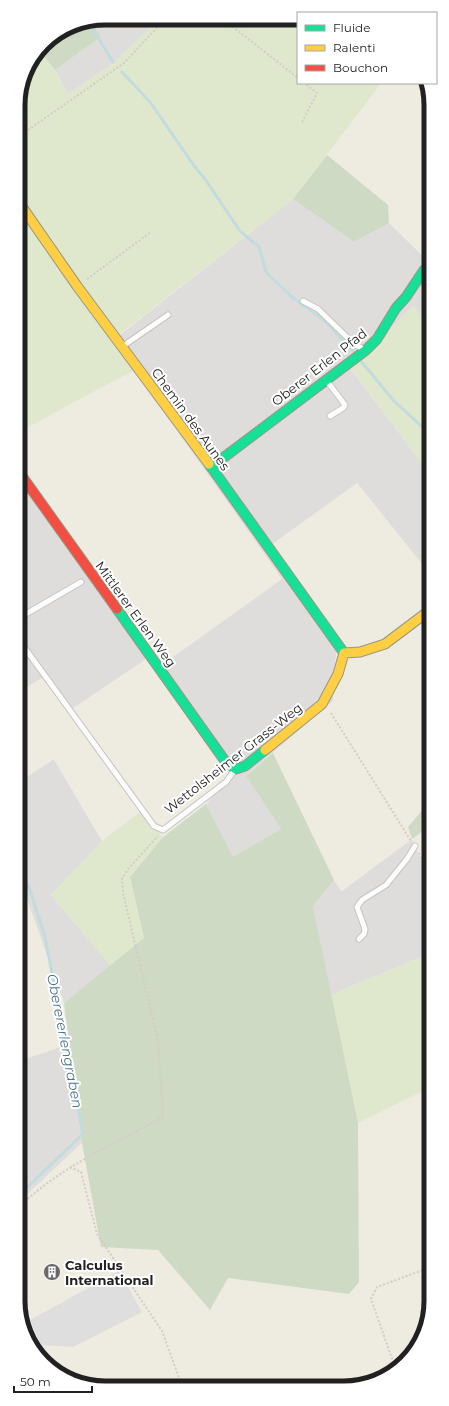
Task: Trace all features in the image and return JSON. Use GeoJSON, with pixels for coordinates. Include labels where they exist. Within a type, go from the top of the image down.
{"type":"FeatureCollection","features":[{"type":"Feature","properties":{"kind":"street","name":"Chemin des Aunes"},"geometry":{"type":"LineString","coordinates":[[25,211],[344,653]]}},
{"type":"Feature","properties":{"kind":"street","name":"Oberer Erlen Pfad"},"geometry":{"type":"LineString","coordinates":[[211,467],[366,350],[376,339],[396,308],[406,297],[424,270]]}},
{"type":"Feature","properties":{"kind":"street","name":"Mittlerer Erlen Weg"},"geometry":{"type":"LineString","coordinates":[[25,480],[225,761],[236,769]]}},
{"type":"Feature","properties":{"kind":"street"},"geometry":{"type":"LineString","coordinates":[[344,653],[360,652],[385,644],[424,615]]}},
{"type":"Feature","properties":{"kind":"street","name":"Wettolsheimer Grass-Weg"},"geometry":{"type":"LineString","coordinates":[[236,769],[245,766],[322,704],[338,674],[344,653]]}},
{"type":"Feature","properties":{"kind":"lane"},"geometry":{"type":"LineString","coordinates":[[303,301],[318,310],[354,344],[366,350]]}},
{"type":"Feature","properties":{"kind":"lane"},"geometry":{"type":"LineString","coordinates":[[122,346],[168,315]]}},
{"type":"Feature","properties":{"kind":"lane"},"geometry":{"type":"LineString","coordinates":[[326,380],[345,405],[344,408],[330,416]]}},
{"type":"Feature","properties":{"kind":"lane"},"geometry":{"type":"LineString","coordinates":[[25,615],[81,582]]}},
{"type":"Feature","properties":{"kind":"lane"},"geometry":{"type":"LineString","coordinates":[[25,648],[154,826],[163,830]]}},
{"type":"Feature","properties":{"kind":"lane","name":"Wettolsheimer Grass-Weg"},"geometry":{"type":"LineString","coordinates":[[163,830],[226,782],[236,769]]}},
{"type":"Feature","properties":{"kind":"lane"},"geometry":{"type":"LineString","coordinates":[[359,939],[364,934],[365,929],[357,908],[362,900],[386,885],[407,859],[415,846]]}},
{"type":"Feature","properties":{"kind":"path"},"geometry":{"type":"LineString","coordinates":[[25,132],[124,62],[159,25]]}},
{"type":"Feature","properties":{"kind":"path"},"geometry":{"type":"LineString","coordinates":[[231,25],[297,77]]}},
{"type":"Feature","properties":{"kind":"path"},"geometry":{"type":"LineString","coordinates":[[302,122],[317,93],[305,84]]}},
{"type":"Feature","properties":{"kind":"path"},"geometry":{"type":"LineString","coordinates":[[78,286],[151,232]]}},
{"type":"Feature","properties":{"kind":"path"},"geometry":{"type":"LineString","coordinates":[[322,704],[330,711],[415,846],[424,863]]}},
{"type":"Feature","properties":{"kind":"path","name":"Wettolsheimer Grass-Weg"},"geometry":{"type":"LineString","coordinates":[[70,1167],[163,1117],[158,1041],[123,893],[122,879],[128,869],[163,830]]}},
{"type":"Feature","properties":{"kind":"path"},"geometry":{"type":"LineString","coordinates":[[25,1201],[36,1191],[70,1167],[81,1172],[97,1234],[162,1331],[180,1381]]}},
{"type":"Feature","properties":{"kind":"path"},"geometry":{"type":"LineString","coordinates":[[394,1364],[371,1300],[377,1287],[424,1270]]}},
{"type":"Feature","properties":{"kind":"shaded area"},"geometry":{"type":"Polygon","coordinates":[[[148,25],[150,28],[114,63],[68,94],[55,70],[101,37],[94,26],[148,25]]]}},
{"type":"Feature","properties":{"kind":"shaded area"},"geometry":{"type":"Polygon","coordinates":[[[378,84],[421,84],[424,105],[424,257],[389,223],[388,205],[327,155],[380,86],[378,84]]]}},
{"type":"Feature","properties":{"kind":"shaded area"},"geometry":{"type":"Polygon","coordinates":[[[293,199],[354,242],[389,223],[424,257],[424,318],[413,306],[351,369],[424,466],[424,567],[357,483],[337,638],[333,701],[246,776],[281,829],[233,858],[206,804],[230,776],[155,671],[112,341],[293,199]]]}},
{"type":"Feature","properties":{"kind":"shaded area"},"geometry":{"type":"Polygon","coordinates":[[[134,370],[282,579],[155,670],[230,776],[206,804],[163,837],[140,812],[102,841],[54,759],[25,778],[25,688],[42,678],[69,711],[152,655],[25,475],[25,429],[134,370]]]}},
{"type":"Feature","properties":{"kind":"shaded area"},"geometry":{"type":"Polygon","coordinates":[[[25,476],[152,656],[69,712],[42,678],[25,688],[25,476]]]}},
{"type":"Feature","properties":{"kind":"shaded area"},"geometry":{"type":"Polygon","coordinates":[[[357,483],[424,567],[424,808],[408,827],[412,838],[424,830],[424,866],[412,839],[341,891],[334,880],[273,753],[333,701],[337,638],[271,545],[357,483]]]}},
{"type":"Feature","properties":{"kind":"shaded area"},"geometry":{"type":"Polygon","coordinates":[[[54,759],[102,841],[51,895],[111,966],[64,1003],[25,894],[25,778],[54,759]]]}},
{"type":"Feature","properties":{"kind":"shaded area"},"geometry":{"type":"Polygon","coordinates":[[[412,839],[424,866],[424,956],[331,995],[313,906],[334,880],[342,891],[412,839]]]}},
{"type":"Feature","properties":{"kind":"shaded area"},"geometry":{"type":"Polygon","coordinates":[[[25,894],[64,1003],[69,1044],[25,1059],[25,894]]]}},
{"type":"Feature","properties":{"kind":"shaded area"},"geometry":{"type":"Polygon","coordinates":[[[69,1044],[82,1143],[25,1196],[25,1059],[69,1044]]]}},
{"type":"Feature","properties":{"kind":"shaded area"},"geometry":{"type":"Polygon","coordinates":[[[424,1090],[424,1306],[418,1332],[411,1346],[393,1365],[370,1377],[344,1381],[105,1381],[79,1377],[70,1373],[56,1365],[41,1350],[29,1327],[26,1312],[25,1196],[82,1143],[101,1247],[158,1250],[210,1310],[228,1278],[349,1294],[359,1282],[358,1123],[424,1090]]]}},
{"type":"Feature","properties":{"kind":"shaded area"},"geometry":{"type":"Polygon","coordinates":[[[119,1271],[142,1312],[73,1347],[41,1345],[30,1320],[119,1271]]]}},
{"type":"Feature","properties":{"kind":"green space"},"geometry":{"type":"Polygon","coordinates":[[[152,25],[297,25],[297,84],[380,85],[293,199],[112,340],[134,370],[25,429],[25,100],[28,84],[31,74],[43,54],[55,70],[68,94],[114,63],[152,25]]]}},
{"type":"Feature","properties":{"kind":"green space"},"geometry":{"type":"Polygon","coordinates":[[[94,26],[101,37],[55,70],[43,54],[60,38],[74,31],[94,26]]]}},
{"type":"Feature","properties":{"kind":"green space"},"geometry":{"type":"Polygon","coordinates":[[[327,155],[388,205],[389,223],[354,242],[293,199],[327,155]]]}},
{"type":"Feature","properties":{"kind":"green space"},"geometry":{"type":"Polygon","coordinates":[[[413,306],[424,318],[424,466],[351,368],[413,306]]]}},
{"type":"Feature","properties":{"kind":"green space"},"geometry":{"type":"Polygon","coordinates":[[[273,753],[334,880],[313,906],[358,1123],[359,1282],[349,1294],[228,1278],[210,1310],[158,1250],[101,1247],[82,1143],[64,1003],[144,938],[130,877],[163,837],[206,804],[233,857],[281,829],[246,776],[273,753]]]}},
{"type":"Feature","properties":{"kind":"green space"},"geometry":{"type":"Polygon","coordinates":[[[424,808],[424,830],[412,839],[408,827],[424,808]]]}},
{"type":"Feature","properties":{"kind":"green space"},"geometry":{"type":"Polygon","coordinates":[[[140,812],[163,837],[130,877],[144,938],[111,966],[51,895],[102,841],[140,812]]]}},
{"type":"Feature","properties":{"kind":"green space"},"geometry":{"type":"Polygon","coordinates":[[[424,956],[424,1090],[358,1123],[331,995],[424,956]]]}},
{"type":"Feature","properties":{"kind":"waterway"},"geometry":{"type":"LineString","coordinates":[[91,27],[113,62]]}},
{"type":"Feature","properties":{"kind":"waterway"},"geometry":{"type":"LineString","coordinates":[[122,72],[150,102],[240,231],[259,247],[266,272],[292,297],[325,321],[355,353]]}},
{"type":"Feature","properties":{"kind":"waterway"},"geometry":{"type":"LineString","coordinates":[[360,360],[394,401],[424,428]]}},
{"type":"Feature","properties":{"kind":"waterway","name":"Oberererlengraben"},"geometry":{"type":"LineString","coordinates":[[25,878],[45,937],[83,1134],[25,1189]]}},
{"type":"Feature","properties":{"kind":"waterway"},"geometry":{"type":"LineString","coordinates":[[25,889],[29,887]]}},
{"type":"Feature","properties":{"kind":"traffic: fast"},"geometry":{"type":"LineString","coordinates":[[211,467],[366,350],[377,339],[396,308],[406,297],[424,270]]}},
{"type":"Feature","properties":{"kind":"traffic: fast"},"geometry":{"type":"LineString","coordinates":[[209,464],[344,653]]}},
{"type":"Feature","properties":{"kind":"traffic: fast"},"geometry":{"type":"LineString","coordinates":[[117,609],[225,761],[236,769],[245,766],[265,750]]}},
{"type":"Feature","properties":{"kind":"traffic: slow"},"geometry":{"type":"LineString","coordinates":[[25,211],[77,286],[209,464]]}},
{"type":"Feature","properties":{"kind":"traffic: slow"},"geometry":{"type":"LineString","coordinates":[[265,750],[322,704],[338,674],[344,653],[360,652],[385,644],[424,615]]}},
{"type":"Feature","properties":{"kind":"traffic: jam"},"geometry":{"type":"LineString","coordinates":[[25,480],[117,609]]}},
{"type":"Feature","properties":{"kind":"place","name":"Calculus International"},"geometry":{"type":"Point","coordinates":[52,1272]}}]}
